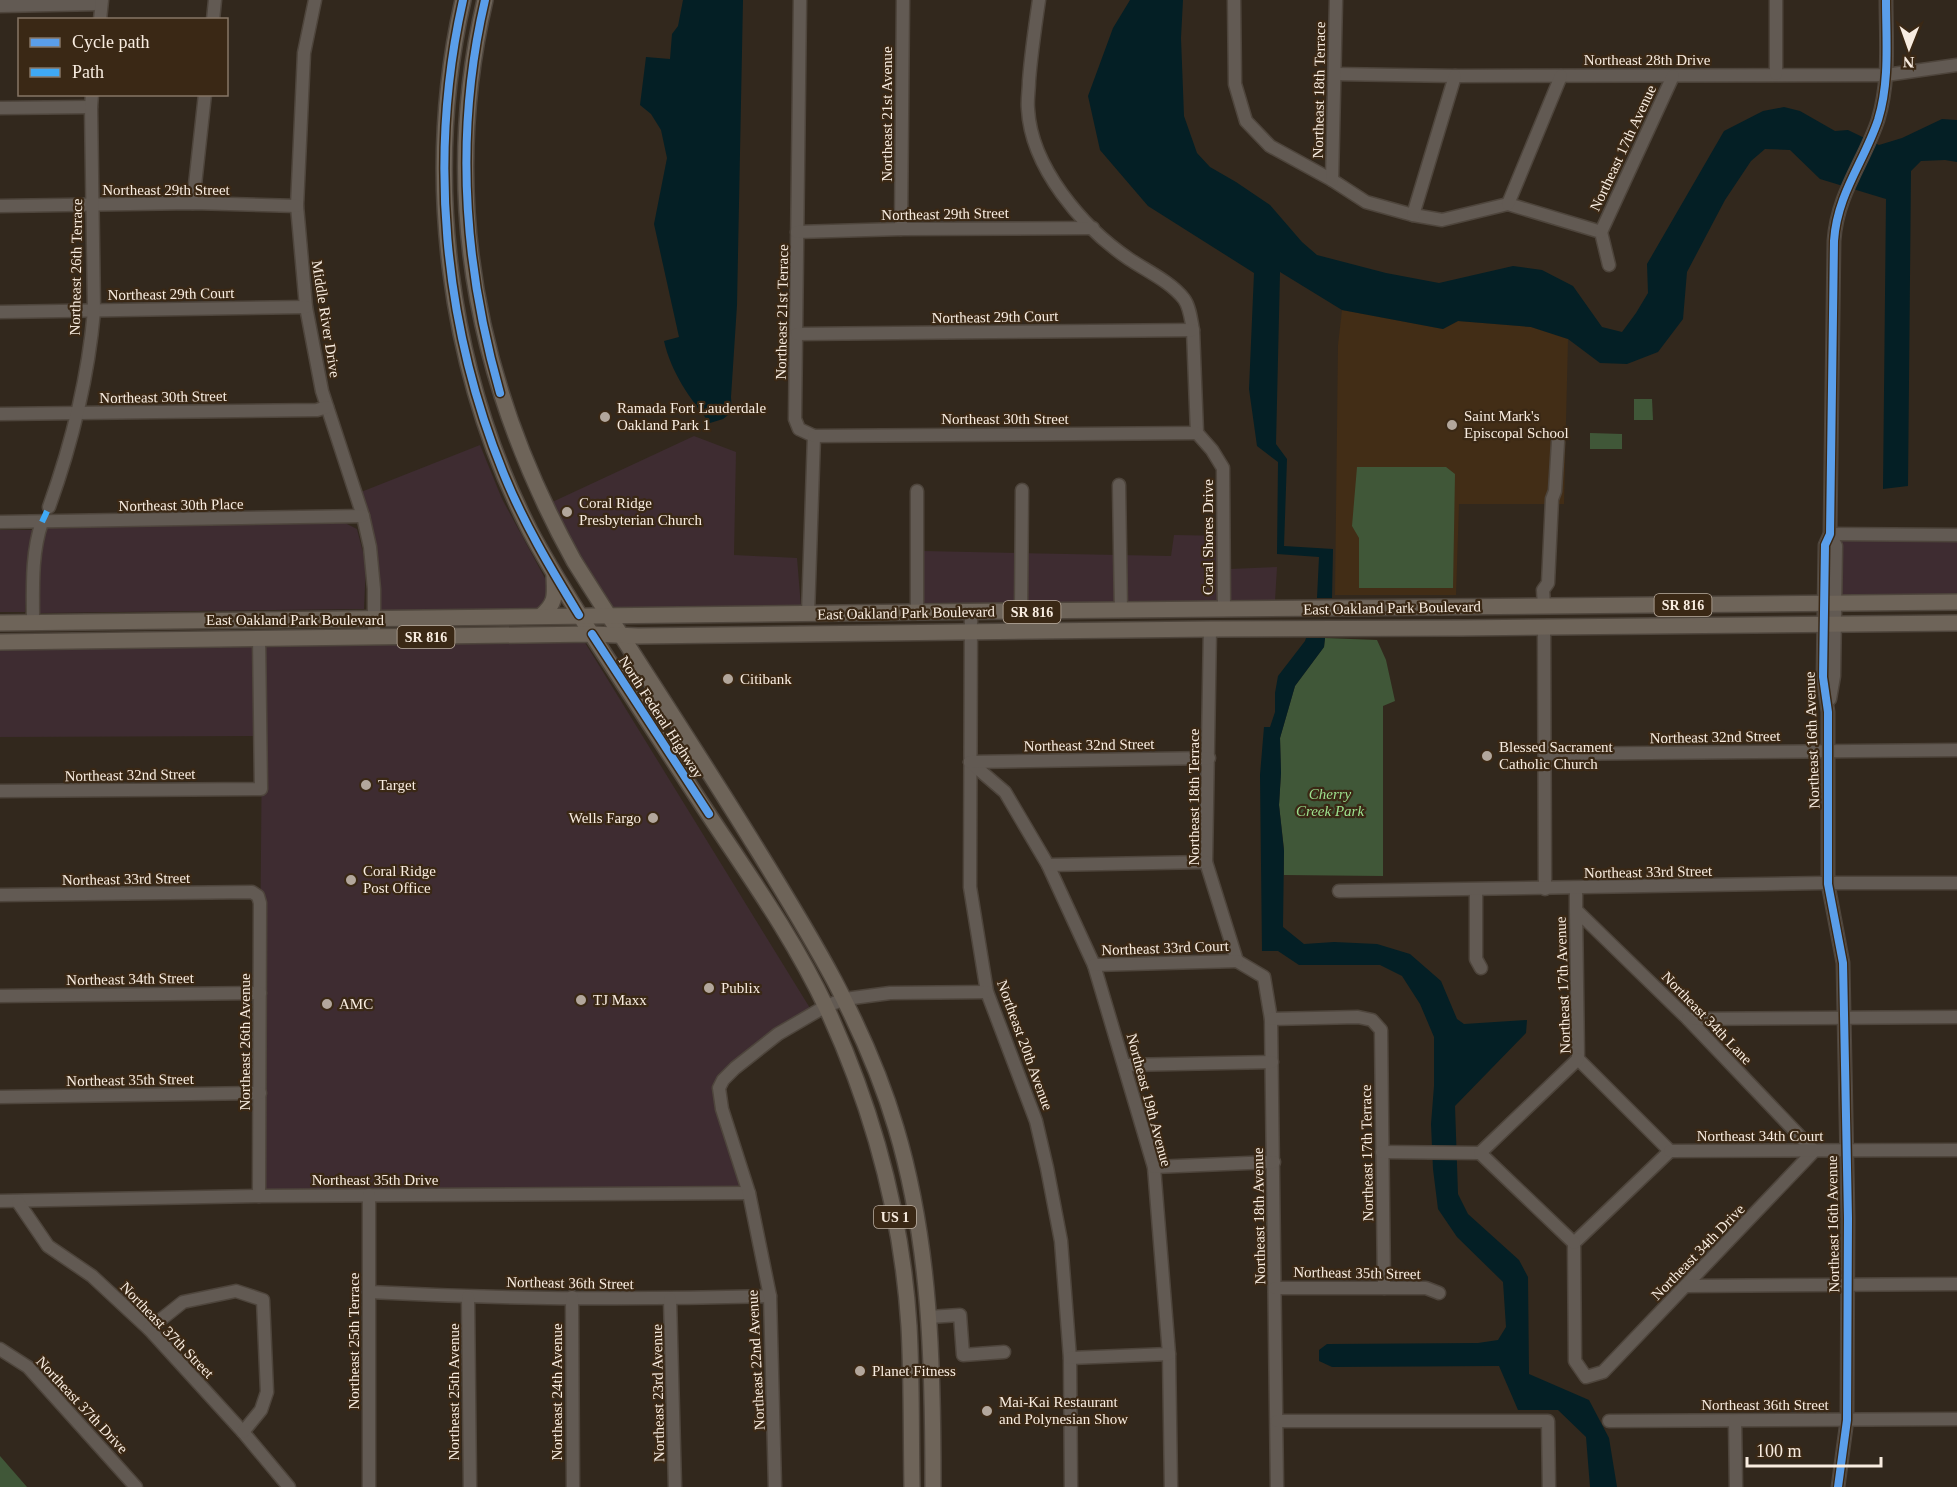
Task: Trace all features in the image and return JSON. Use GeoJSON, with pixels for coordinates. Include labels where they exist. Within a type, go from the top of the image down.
{"type":"FeatureCollection","features":[{"type":"Feature","properties":{"kind":"main road","name":"North Federal Highway"},"geometry":{"type":"LineString","coordinates":[[484,0],[472,68],[466,131],[468,230],[477,297],[500,393],[542,500],[574,561],[808,931],[858,1025],[879,1076],[898,1136],[919,1235],[929,1317],[933,1487]]}},
{"type":"Feature","properties":{"kind":"main road","name":"North Federal Highway"},"geometry":{"type":"LineString","coordinates":[[462,6],[451,66],[446,120],[445,200],[453,287],[470,372],[480,408],[503,471],[530,530],[554,573],[791,942],[826,1006],[854,1076],[881,1157],[896,1221],[905,1289],[910,1356],[912,1486]]}},
{"type":"Feature","properties":{"kind":"main road"},"geometry":{"type":"LineString","coordinates":[[462,6],[466,28],[471,37],[477,41]]}},
{"type":"Feature","properties":{"kind":"main road"},"geometry":{"type":"LineString","coordinates":[[455,40],[464,47],[469,55],[472,68]]}},
{"type":"Feature","properties":{"kind":"main road"},"geometry":{"type":"LineString","coordinates":[[470,372],[482,388],[500,393]]}},
{"type":"Feature","properties":{"kind":"main road"},"geometry":{"type":"LineString","coordinates":[[541,616],[548,610],[555,597],[554,573]]}},
{"type":"Feature","properties":{"kind":"main road","name":"East Oakland Park Boulevard"},"geometry":{"type":"LineString","coordinates":[[0,623],[1957,602]]}},
{"type":"Feature","properties":{"kind":"main road"},"geometry":{"type":"LineString","coordinates":[[1523,628],[1540,615],[1544,606]]}},
{"type":"Feature","properties":{"kind":"main road"},"geometry":{"type":"LineString","coordinates":[[1544,628],[1549,618],[1565,606]]}},
{"type":"Feature","properties":{"kind":"main road"},"geometry":{"type":"LineString","coordinates":[[1291,628],[1292,619],[1301,609]]}},
{"type":"Feature","properties":{"kind":"main road"},"geometry":{"type":"LineString","coordinates":[[1210,629],[1218,622],[1224,610]]}},
{"type":"Feature","properties":{"kind":"main road"},"geometry":{"type":"LineString","coordinates":[[781,634],[782,626],[787,620],[803,614]]}},
{"type":"Feature","properties":{"kind":"main road"},"geometry":{"type":"LineString","coordinates":[[233,638],[243,632],[248,620]]}},
{"type":"Feature","properties":{"kind":"main road"},"geometry":{"type":"LineString","coordinates":[[259,638],[260,631],[275,620]]}},
{"type":"Feature","properties":{"kind":"main road","name":"East Oakland Park Boulevard"},"geometry":{"type":"LineString","coordinates":[[0,642],[592,634],[1957,623]]}},
{"type":"Feature","properties":{"kind":"main road"},"geometry":{"type":"LineString","coordinates":[[677,766],[690,771],[707,797],[714,802],[729,804]]}},
{"type":"Feature","properties":{"kind":"main road"},"geometry":{"type":"LineString","coordinates":[[709,814],[725,816],[744,828]]}},
{"type":"Feature","properties":{"kind":"main road"},"geometry":{"type":"LineString","coordinates":[[905,1289],[920,1298],[929,1317]]}},
{"type":"Feature","properties":{"kind":"street"},"geometry":{"type":"LineString","coordinates":[[213,18],[215,0]]}},
{"type":"Feature","properties":{"kind":"street","name":"Middle River Drive"},"geometry":{"type":"LineString","coordinates":[[315,0],[304,53],[297,206],[306,307],[327,407],[363,516],[370,547],[374,589],[374,637]]}},
{"type":"Feature","properties":{"kind":"street","name":"Northeast 21st Terrace"},"geometry":{"type":"LineString","coordinates":[[800,0],[795,419],[799,429],[814,436]]}},
{"type":"Feature","properties":{"kind":"street","name":"Northeast 21st Avenue"},"geometry":{"type":"LineString","coordinates":[[901,229],[903,0]]}},
{"type":"Feature","properties":{"kind":"street"},"geometry":{"type":"LineString","coordinates":[[1039,0],[1031,57],[1028,109],[1035,146],[1052,179],[1074,209],[1119,252],[1168,285],[1185,300],[1193,330],[1197,433]]}},
{"type":"Feature","properties":{"kind":"street"},"geometry":{"type":"LineString","coordinates":[[1234,0],[1235,84],[1246,121],[1270,146],[1332,180],[1366,202],[1442,220],[1508,204],[1601,232],[1609,265]]}},
{"type":"Feature","properties":{"kind":"street","name":"Northeast 18th Terrace"},"geometry":{"type":"LineString","coordinates":[[1332,180],[1336,0]]}},
{"type":"Feature","properties":{"kind":"street"},"geometry":{"type":"LineString","coordinates":[[1776,0],[1776,74]]}},
{"type":"Feature","properties":{"kind":"street","name":"Northeast 16th Avenue"},"geometry":{"type":"LineString","coordinates":[[1838,1487],[1847,1420],[1848,1284],[1843,963],[1828,884],[1828,712],[1834,676],[1829,603],[1836,546],[1830,534],[1834,241],[1838,216],[1847,188],[1878,120],[1886,75],[1886,0]]}},
{"type":"Feature","properties":{"kind":"street"},"geometry":{"type":"LineString","coordinates":[[0,6],[102,2],[100,18]]}},
{"type":"Feature","properties":{"kind":"street","name":"Northeast 28th Drive"},"geometry":{"type":"LineString","coordinates":[[1336,74],[1886,75],[1957,65]]}},
{"type":"Feature","properties":{"kind":"street"},"geometry":{"type":"LineString","coordinates":[[1413,214],[1455,76]]}},
{"type":"Feature","properties":{"kind":"street"},"geometry":{"type":"LineString","coordinates":[[1508,204],[1561,76]]}},
{"type":"Feature","properties":{"kind":"street","name":"Northeast 17th Avenue"},"geometry":{"type":"LineString","coordinates":[[1601,232],[1673,76]]}},
{"type":"Feature","properties":{"kind":"street"},"geometry":{"type":"LineString","coordinates":[[193,203],[205,96]]}},
{"type":"Feature","properties":{"kind":"street"},"geometry":{"type":"LineString","coordinates":[[0,108],[91,101]]}},
{"type":"Feature","properties":{"kind":"street","name":"Northeast 26th Terrace"},"geometry":{"type":"LineString","coordinates":[[49,507],[78,413],[88,361],[94,311],[91,101]]}},
{"type":"Feature","properties":{"kind":"street","name":"Northeast 29th Street"},"geometry":{"type":"LineString","coordinates":[[0,206],[193,203],[297,206]]}},
{"type":"Feature","properties":{"kind":"street","name":"Northeast 29th Street"},"geometry":{"type":"LineString","coordinates":[[797,232],[1093,228]]}},
{"type":"Feature","properties":{"kind":"street","name":"Northeast 29th Court"},"geometry":{"type":"LineString","coordinates":[[0,312],[306,307]]}},
{"type":"Feature","properties":{"kind":"street","name":"Northeast 29th Court"},"geometry":{"type":"LineString","coordinates":[[797,334],[1193,330]]}},
{"type":"Feature","properties":{"kind":"street","name":"Northeast 30th Street"},"geometry":{"type":"LineString","coordinates":[[0,414],[317,410],[327,407]]}},
{"type":"Feature","properties":{"kind":"street","name":"Northeast 30th Street"},"geometry":{"type":"LineString","coordinates":[[814,436],[1197,433]]}},
{"type":"Feature","properties":{"kind":"street","name":"Coral Shores Drive"},"geometry":{"type":"LineString","coordinates":[[1197,433],[1212,450],[1223,468],[1224,610]]}},
{"type":"Feature","properties":{"kind":"street"},"geometry":{"type":"LineString","coordinates":[[803,614],[814,436]]}},
{"type":"Feature","properties":{"kind":"street"},"geometry":{"type":"LineString","coordinates":[[1544,606],[1543,590],[1548,583],[1552,499],[1555,490],[1558,442]]}},
{"type":"Feature","properties":{"kind":"street"},"geometry":{"type":"LineString","coordinates":[[1119,485],[1121,611]]}},
{"type":"Feature","properties":{"kind":"street"},"geometry":{"type":"LineString","coordinates":[[1021,612],[1022,490]]}},
{"type":"Feature","properties":{"kind":"street"},"geometry":{"type":"LineString","coordinates":[[917,612],[918,491]]}},
{"type":"Feature","properties":{"kind":"street","name":"Northeast 30th Place"},"geometry":{"type":"LineString","coordinates":[[0,522],[363,516]]}},
{"type":"Feature","properties":{"kind":"street"},"geometry":{"type":"LineString","coordinates":[[33,622],[34,563],[37,536],[42,522]]}},
{"type":"Feature","properties":{"kind":"street"},"geometry":{"type":"LineString","coordinates":[[1830,534],[1957,535]]}},
{"type":"Feature","properties":{"kind":"street","name":"Northeast 20th Avenue"},"geometry":{"type":"LineString","coordinates":[[971,612],[970,887],[987,992],[1036,1121],[1061,1241],[1070,1358],[1071,1487]]}},
{"type":"Feature","properties":{"kind":"street"},"geometry":{"type":"LineString","coordinates":[[1544,628],[1545,889]]}},
{"type":"Feature","properties":{"kind":"street","name":"Northeast 18th Terrace"},"geometry":{"type":"LineString","coordinates":[[1210,629],[1206,862],[1237,961]]}},
{"type":"Feature","properties":{"kind":"street","name":"Northeast 32nd Street"},"geometry":{"type":"LineString","coordinates":[[0,791],[261,789],[259,638]]}},
{"type":"Feature","properties":{"kind":"street","name":"Northeast 32nd Street"},"geometry":{"type":"LineString","coordinates":[[1545,754],[1957,750]]}},
{"type":"Feature","properties":{"kind":"street","name":"Northeast 32nd Street"},"geometry":{"type":"LineString","coordinates":[[970,762],[1209,758]]}},
{"type":"Feature","properties":{"kind":"street","name":"Northeast 19th Avenue"},"geometry":{"type":"LineString","coordinates":[[970,762],[1005,792],[1048,865],[1094,965],[1154,1167],[1169,1354],[1171,1487]]}},
{"type":"Feature","properties":{"kind":"street"},"geometry":{"type":"LineString","coordinates":[[1048,865],[1206,862]]}},
{"type":"Feature","properties":{"kind":"street","name":"Northeast 33rd Street"},"geometry":{"type":"LineString","coordinates":[[1339,891],[1957,883]]}},
{"type":"Feature","properties":{"kind":"street","name":"Northeast 17th Avenue"},"geometry":{"type":"LineString","coordinates":[[1576,888],[1578,1059],[1670,1151]]}},
{"type":"Feature","properties":{"kind":"street"},"geometry":{"type":"LineString","coordinates":[[1476,890],[1476,958],[1481,968]]}},
{"type":"Feature","properties":{"kind":"street","name":"Northeast 33rd Street"},"geometry":{"type":"LineString","coordinates":[[0,895],[252,892]]}},
{"type":"Feature","properties":{"kind":"street","name":"Northeast 26th Avenue"},"geometry":{"type":"LineString","coordinates":[[252,892],[258,896],[260,903],[259,1196]]}},
{"type":"Feature","properties":{"kind":"street","name":"Northeast 34th Lane"},"geometry":{"type":"LineString","coordinates":[[1576,910],[1688,1019],[1814,1151]]}},
{"type":"Feature","properties":{"kind":"street","name":"Northeast 33rd Court"},"geometry":{"type":"LineString","coordinates":[[1094,965],[1237,961]]}},
{"type":"Feature","properties":{"kind":"street","name":"Northeast 18th Avenue"},"geometry":{"type":"LineString","coordinates":[[1237,961],[1263,977],[1271,1019],[1277,1487]]}},
{"type":"Feature","properties":{"kind":"street"},"geometry":{"type":"LineString","coordinates":[[826,1006],[845,999],[890,993],[987,992]]}},
{"type":"Feature","properties":{"kind":"street","name":"Northeast 34th Street"},"geometry":{"type":"LineString","coordinates":[[0,996],[260,993]]}},
{"type":"Feature","properties":{"kind":"street","name":"Northeast 22nd Avenue"},"geometry":{"type":"LineString","coordinates":[[776,1487],[770,1296],[749,1192],[719,1095],[719,1088],[723,1080],[746,1058],[778,1034],[826,1006]]}},
{"type":"Feature","properties":{"kind":"street","name":"Northeast 17th Terrace"},"geometry":{"type":"LineString","coordinates":[[1271,1019],[1358,1017],[1372,1020],[1381,1030],[1384,1288]]}},
{"type":"Feature","properties":{"kind":"street"},"geometry":{"type":"LineString","coordinates":[[1688,1019],[1957,1017]]}},
{"type":"Feature","properties":{"kind":"street"},"geometry":{"type":"LineString","coordinates":[[1480,1153],[1578,1059]]}},
{"type":"Feature","properties":{"kind":"street"},"geometry":{"type":"LineString","coordinates":[[1125,1065],[1272,1062]]}},
{"type":"Feature","properties":{"kind":"street","name":"Northeast 35th Street"},"geometry":{"type":"LineString","coordinates":[[0,1097],[260,1094]]}},
{"type":"Feature","properties":{"kind":"street","name":"Northeast 34th Court"},"geometry":{"type":"LineString","coordinates":[[1670,1151],[1957,1150]]}},
{"type":"Feature","properties":{"kind":"street"},"geometry":{"type":"LineString","coordinates":[[1382,1152],[1480,1153],[1574,1243],[1670,1151]]}},
{"type":"Feature","properties":{"kind":"street","name":"Northeast 34th Drive"},"geometry":{"type":"LineString","coordinates":[[1574,1243],[1575,1361],[1586,1377],[1603,1372],[1814,1151]]}},
{"type":"Feature","properties":{"kind":"street"},"geometry":{"type":"LineString","coordinates":[[1154,1167],[1274,1162]]}},
{"type":"Feature","properties":{"kind":"street","name":"Northeast 35th Drive"},"geometry":{"type":"LineString","coordinates":[[0,1202],[259,1196],[749,1192]]}},
{"type":"Feature","properties":{"kind":"street","name":"Northeast 25th Terrace"},"geometry":{"type":"LineString","coordinates":[[369,1196],[369,1487]]}},
{"type":"Feature","properties":{"kind":"street","name":"Northeast 37th Street"},"geometry":{"type":"LineString","coordinates":[[18,1202],[48,1246],[92,1276],[150,1329],[289,1487]]}},
{"type":"Feature","properties":{"kind":"street"},"geometry":{"type":"LineString","coordinates":[[1687,1286],[1957,1284]]}},
{"type":"Feature","properties":{"kind":"street","name":"Northeast 35th Street"},"geometry":{"type":"LineString","coordinates":[[1275,1288],[1426,1288],[1439,1293]]}},
{"type":"Feature","properties":{"kind":"street"},"geometry":{"type":"LineString","coordinates":[[150,1329],[183,1302],[236,1292],[263,1300],[267,1392],[261,1410],[243,1432]]}},
{"type":"Feature","properties":{"kind":"street","name":"Northeast 36th Street"},"geometry":{"type":"LineString","coordinates":[[369,1292],[468,1297],[670,1299],[770,1296]]}},
{"type":"Feature","properties":{"kind":"street","name":"Northeast 25th Avenue"},"geometry":{"type":"LineString","coordinates":[[468,1297],[470,1487]]}},
{"type":"Feature","properties":{"kind":"street","name":"Northeast 24th Avenue"},"geometry":{"type":"LineString","coordinates":[[572,1297],[573,1487]]}},
{"type":"Feature","properties":{"kind":"street","name":"Northeast 23rd Avenue"},"geometry":{"type":"LineString","coordinates":[[670,1299],[675,1487]]}},
{"type":"Feature","properties":{"kind":"street"},"geometry":{"type":"LineString","coordinates":[[929,1317],[960,1315],[963,1355],[1004,1352]]}},
{"type":"Feature","properties":{"kind":"street","name":"Northeast 37th Drive"},"geometry":{"type":"LineString","coordinates":[[0,1349],[28,1367],[136,1487]]}},
{"type":"Feature","properties":{"kind":"street"},"geometry":{"type":"LineString","coordinates":[[1070,1358],[1169,1354]]}},
{"type":"Feature","properties":{"kind":"street","name":"Northeast 36th Street"},"geometry":{"type":"LineString","coordinates":[[1609,1421],[1957,1419]]}},
{"type":"Feature","properties":{"kind":"street"},"geometry":{"type":"LineString","coordinates":[[1276,1421],[1548,1421],[1549,1487]]}},
{"type":"Feature","properties":{"kind":"street"},"geometry":{"type":"LineString","coordinates":[[1735,1421],[1736,1487]]}},
{"type":"Feature","properties":{"kind":"shaded area","name":"Saint Mark's Episcopal School"},"geometry":{"type":"Polygon","coordinates":[[[1342,310],[1443,329],[1458,321],[1531,327],[1568,339],[1564,504],[1459,504],[1456,595],[1335,595],[1338,345],[1342,310]]]}},
{"type":"Feature","properties":{"kind":"shaded area"},"geometry":{"type":"Polygon","coordinates":[[[694,436],[736,452],[734,555],[797,558],[801,607],[611,609],[548,504],[694,436]]]}},
{"type":"Feature","properties":{"kind":"shaded area"},"geometry":{"type":"Polygon","coordinates":[[[480,445],[502,499],[547,582],[549,597],[538,610],[378,610],[361,492],[480,445]]]}},
{"type":"Feature","properties":{"kind":"shaded area"},"geometry":{"type":"Polygon","coordinates":[[[343,522],[357,529],[366,564],[364,609],[39,613],[39,556],[47,528],[343,522]]]}},
{"type":"Feature","properties":{"kind":"shaded area"},"geometry":{"type":"Polygon","coordinates":[[[0,530],[32,530],[25,612],[0,612],[0,530]]]}},
{"type":"Feature","properties":{"kind":"shaded area"},"geometry":{"type":"Polygon","coordinates":[[[1174,535],[1229,536],[1229,569],[1277,567],[1275,601],[923,606],[923,551],[1171,556],[1174,535]]]}},
{"type":"Feature","properties":{"kind":"shaded area"},"geometry":{"type":"Polygon","coordinates":[[[1840,538],[1957,539],[1957,597],[1840,599],[1840,538]]]}},
{"type":"Feature","properties":{"kind":"shaded area"},"geometry":{"type":"Polygon","coordinates":[[[584,641],[813,1013],[715,1085],[749,1193],[258,1195],[262,736],[0,737],[0,644],[584,641]]]}},
{"type":"Feature","properties":{"kind":"green space"},"geometry":{"type":"Polygon","coordinates":[[[1634,399],[1652,399],[1653,420],[1634,420],[1634,399]]]}},
{"type":"Feature","properties":{"kind":"green space"},"geometry":{"type":"Polygon","coordinates":[[[1590,433],[1622,434],[1622,449],[1590,449],[1590,433]]]}},
{"type":"Feature","properties":{"kind":"green space"},"geometry":{"type":"Polygon","coordinates":[[[1357,467],[1446,467],[1455,474],[1453,588],[1359,588],[1359,538],[1352,526],[1357,467]]]}},
{"type":"Feature","properties":{"kind":"green space","name":"Cherry Creek Park"},"geometry":{"type":"Polygon","coordinates":[[[1325,638],[1377,640],[1386,660],[1395,701],[1383,706],[1383,876],[1284,875],[1284,849],[1279,805],[1280,738],[1295,686],[1324,647],[1325,638]]]}},
{"type":"Feature","properties":{"kind":"green space"},"geometry":{"type":"Polygon","coordinates":[[[0,1456],[27,1487],[0,1487],[0,1456]]]}},
{"type":"Feature","properties":{"kind":"water"},"geometry":{"type":"Polygon","coordinates":[[[683,0],[743,0],[737,305],[732,412],[723,419],[710,423],[682,385],[671,364],[664,341],[679,337],[654,224],[667,158],[661,130],[651,114],[640,105],[646,57],[670,59],[672,34],[678,26],[683,0]]]}},
{"type":"Feature","properties":{"kind":"water"},"geometry":{"type":"Polygon","coordinates":[[[1130,0],[1183,0],[1181,38],[1184,116],[1197,153],[1210,167],[1270,205],[1302,242],[1317,255],[1386,273],[1439,283],[1513,266],[1542,270],[1573,286],[1602,327],[1622,332],[1648,293],[1647,264],[1724,131],[1763,111],[1784,107],[1800,111],[1835,131],[1848,130],[1879,145],[1902,138],[1942,119],[1957,120],[1957,162],[1921,161],[1911,171],[1908,486],[1883,489],[1886,199],[1820,179],[1790,150],[1765,149],[1751,161],[1725,200],[1687,272],[1683,319],[1658,352],[1627,364],[1600,363],[1568,339],[1531,327],[1458,321],[1443,329],[1342,310],[1280,272],[1276,444],[1287,459],[1284,546],[1333,549],[1332,598],[1317,598],[1319,557],[1277,554],[1278,462],[1257,446],[1249,389],[1254,273],[1148,206],[1100,150],[1088,96],[1113,28],[1130,0]]]}},
{"type":"Feature","properties":{"kind":"water"},"geometry":{"type":"Polygon","coordinates":[[[1306,638],[1325,638],[1324,647],[1295,686],[1280,738],[1279,805],[1284,851],[1283,927],[1304,944],[1334,942],[1377,944],[1410,954],[1441,981],[1457,1019],[1464,1024],[1527,1020],[1526,1033],[1455,1106],[1458,1194],[1468,1214],[1519,1260],[1528,1277],[1529,1374],[1589,1400],[1609,1438],[1617,1487],[1590,1487],[1586,1437],[1558,1410],[1518,1410],[1499,1366],[1332,1367],[1319,1361],[1319,1350],[1327,1344],[1478,1343],[1498,1340],[1506,1327],[1503,1282],[1457,1237],[1438,1209],[1431,1124],[1434,1037],[1420,1004],[1402,976],[1380,965],[1299,965],[1278,951],[1262,951],[1260,775],[1264,727],[1270,727],[1275,712],[1278,676],[1306,638]]]}},
{"type":"Feature","properties":{"kind":"marked path"},"geometry":{"type":"LineString","coordinates":[[42,522],[49,507]]}},
{"type":"Feature","properties":{"kind":"cycle path"},"geometry":{"type":"LineString","coordinates":[[463,0],[452,59],[446,118],[444,178],[447,239],[455,298],[467,358],[483,416],[503,472],[528,527],[579,615]]}},
{"type":"Feature","properties":{"kind":"cycle path"},"geometry":{"type":"LineString","coordinates":[[485,0],[475,50],[469,99],[466,149],[467,198],[478,295],[487,344],[500,393]]}},
{"type":"Feature","properties":{"kind":"cycle path"},"geometry":{"type":"LineString","coordinates":[[1838,1487],[1847,1420],[1848,1218],[1843,963],[1828,884],[1828,712],[1823,677],[1825,545],[1830,534],[1834,241],[1840,208],[1872,135],[1882,105],[1886,60],[1886,0]]}},
{"type":"Feature","properties":{"kind":"cycle path"},"geometry":{"type":"LineString","coordinates":[[592,634],[709,814]]}},
{"type":"Feature","properties":{"kind":"place","name":"Ramada Fort Lauderdale Oakland Park 1"},"geometry":{"type":"Point","coordinates":[605,417]}},
{"type":"Feature","properties":{"kind":"place","name":"Saint Mark's Episcopal School"},"geometry":{"type":"Point","coordinates":[1452,425]}},
{"type":"Feature","properties":{"kind":"place","name":"Coral Ridge Presbyterian Church"},"geometry":{"type":"Point","coordinates":[567,512]}},
{"type":"Feature","properties":{"kind":"place","name":"Citibank"},"geometry":{"type":"Point","coordinates":[728,679]}},
{"type":"Feature","properties":{"kind":"place","name":"Blessed Sacrament Catholic Church"},"geometry":{"type":"Point","coordinates":[1487,756]}},
{"type":"Feature","properties":{"kind":"place","name":"Target"},"geometry":{"type":"Point","coordinates":[366,785]}},
{"type":"Feature","properties":{"kind":"place","name":"Wells Fargo"},"geometry":{"type":"Point","coordinates":[653,818]}},
{"type":"Feature","properties":{"kind":"place","name":"Coral Ridge Post Office"},"geometry":{"type":"Point","coordinates":[351,880]}},
{"type":"Feature","properties":{"kind":"place","name":"Publix"},"geometry":{"type":"Point","coordinates":[709,988]}},
{"type":"Feature","properties":{"kind":"place","name":"TJ Maxx"},"geometry":{"type":"Point","coordinates":[581,1000]}},
{"type":"Feature","properties":{"kind":"place","name":"AMC"},"geometry":{"type":"Point","coordinates":[327,1004]}},
{"type":"Feature","properties":{"kind":"place","name":"Planet Fitness"},"geometry":{"type":"Point","coordinates":[860,1371]}},
{"type":"Feature","properties":{"kind":"place","name":"Mai-Kai Restaurant and Polynesian Show"},"geometry":{"type":"Point","coordinates":[987,1411]}}]}
